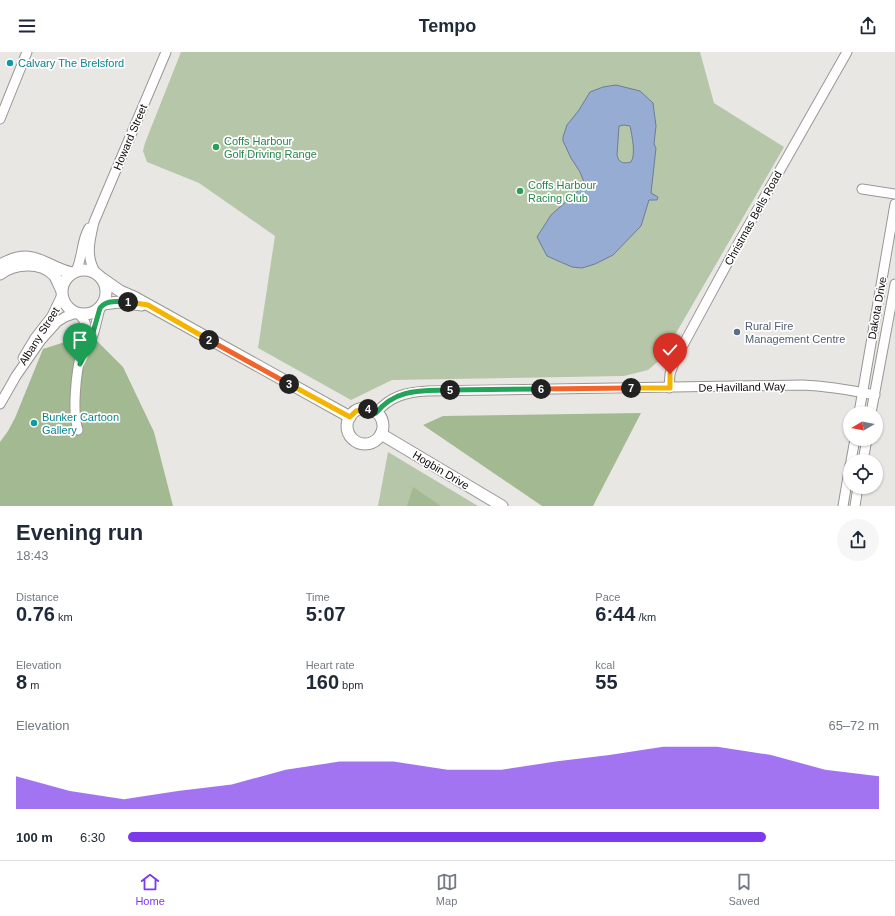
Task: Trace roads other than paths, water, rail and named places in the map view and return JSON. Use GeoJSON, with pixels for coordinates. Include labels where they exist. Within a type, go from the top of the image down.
{"type":"FeatureCollection","features":[{"type":"Feature","properties":{"kind":"main road"},"geometry":{"type":"LineString","coordinates":[[1,263],[16,258],[32,257],[47,262],[59,269],[74,272]]}},
{"type":"Feature","properties":{"kind":"main road"},"geometry":{"type":"LineString","coordinates":[[0,274],[18,266],[32,265],[40,267],[54,275],[62,292],[66,306],[77,314],[94,312],[102,306],[120,302],[148,305]]}},
{"type":"Feature","properties":{"kind":"main road"},"geometry":{"type":"LineString","coordinates":[[62,292],[67,277],[82,269],[90,270],[120,291],[350,417]]}},
{"type":"Feature","properties":{"kind":"main road"},"geometry":{"type":"LineString","coordinates":[[99,276],[106,291],[102,306]]}},
{"type":"Feature","properties":{"kind":"main road"},"geometry":{"type":"LineString","coordinates":[[362,409],[368,409],[376,413],[381,419],[383,425],[381,434],[370,444],[358,443],[353,440],[348,430],[347,425],[350,417],[356,411],[362,409]]}},
{"type":"Feature","properties":{"kind":"main road","name":"Hogbin Drive"},"geometry":{"type":"LineString","coordinates":[[381,434],[502,506]]}},
{"type":"Feature","properties":{"kind":"street"},"geometry":{"type":"LineString","coordinates":[[0,120],[27,52]]}},
{"type":"Feature","properties":{"kind":"street","name":"Howard Street"},"geometry":{"type":"LineString","coordinates":[[74,272],[80,259],[83,241],[94,222],[166,52]]}},
{"type":"Feature","properties":{"kind":"street","name":"Christmas Bells Road"},"geometry":{"type":"LineString","coordinates":[[670,388],[670,374],[678,355],[734,251],[847,52]]}},
{"type":"Feature","properties":{"kind":"street"},"geometry":{"type":"LineString","coordinates":[[862,189],[895,194]]}},
{"type":"Feature","properties":{"kind":"street","name":"Dakota Drive"},"geometry":{"type":"LineString","coordinates":[[860,406],[895,204]]}},
{"type":"Feature","properties":{"kind":"street","name":"Howard Street"},"geometry":{"type":"LineString","coordinates":[[94,222],[89,246],[89,254],[91,265],[99,276]]}},
{"type":"Feature","properties":{"kind":"street","name":"Dakota Drive"},"geometry":{"type":"LineString","coordinates":[[873,406],[895,284]]}},
{"type":"Feature","properties":{"kind":"street","name":"Albany Street"},"geometry":{"type":"LineString","coordinates":[[16,376],[20,363],[35,338],[52,316],[62,292]]}},
{"type":"Feature","properties":{"kind":"street"},"geometry":{"type":"LineString","coordinates":[[80,364],[90,343],[102,306]]}},
{"type":"Feature","properties":{"kind":"street"},"geometry":{"type":"LineString","coordinates":[[77,314],[83,318],[86,327],[86,333],[80,356],[76,398],[75,418],[78,430]]}},
{"type":"Feature","properties":{"kind":"street","name":"Albany Street"},"geometry":{"type":"LineString","coordinates":[[0,403],[16,376],[41,340],[65,317],[77,314]]}},
{"type":"Feature","properties":{"kind":"street","name":"De Havilland Way"},"geometry":{"type":"LineString","coordinates":[[376,413],[385,403],[394,397],[407,392],[418,391],[826,386],[875,395]]}},
{"type":"Feature","properties":{"kind":"street"},"geometry":{"type":"LineString","coordinates":[[843,506],[845,494]]}},
{"type":"Feature","properties":{"kind":"street"},"geometry":{"type":"LineString","coordinates":[[855,506],[857,494]]}},
{"type":"Feature","properties":{"kind":"water"},"geometry":{"type":"Polygon","coordinates":[[[616,85],[640,91],[653,103],[656,126],[654,144],[656,148],[651,193],[658,197],[657,200],[649,200],[641,226],[613,255],[595,264],[582,268],[572,267],[547,256],[537,237],[551,215],[577,192],[584,182],[563,141],[563,137],[567,125],[579,110],[590,92],[603,87],[616,85]],[[619,126],[617,155],[619,160],[624,163],[631,162],[633,155],[630,126],[619,126]]]}},
{"type":"Feature","properties":{"kind":"place","name":"Calvary The Brelsford"},"geometry":{"type":"Point","coordinates":[10,63]}},
{"type":"Feature","properties":{"kind":"place","name":"Coffs Harbour Golf Driving Range"},"geometry":{"type":"Point","coordinates":[216,147]}},
{"type":"Feature","properties":{"kind":"place","name":"Coffs Harbour Racing Club"},"geometry":{"type":"Point","coordinates":[520,191]}},
{"type":"Feature","properties":{"kind":"place","name":"Rural Fire Management Centre"},"geometry":{"type":"Point","coordinates":[737,332]}},
{"type":"Feature","properties":{"kind":"place","name":"Bunker Cartoon Gallery"},"geometry":{"type":"Point","coordinates":[34,423]}}]}
